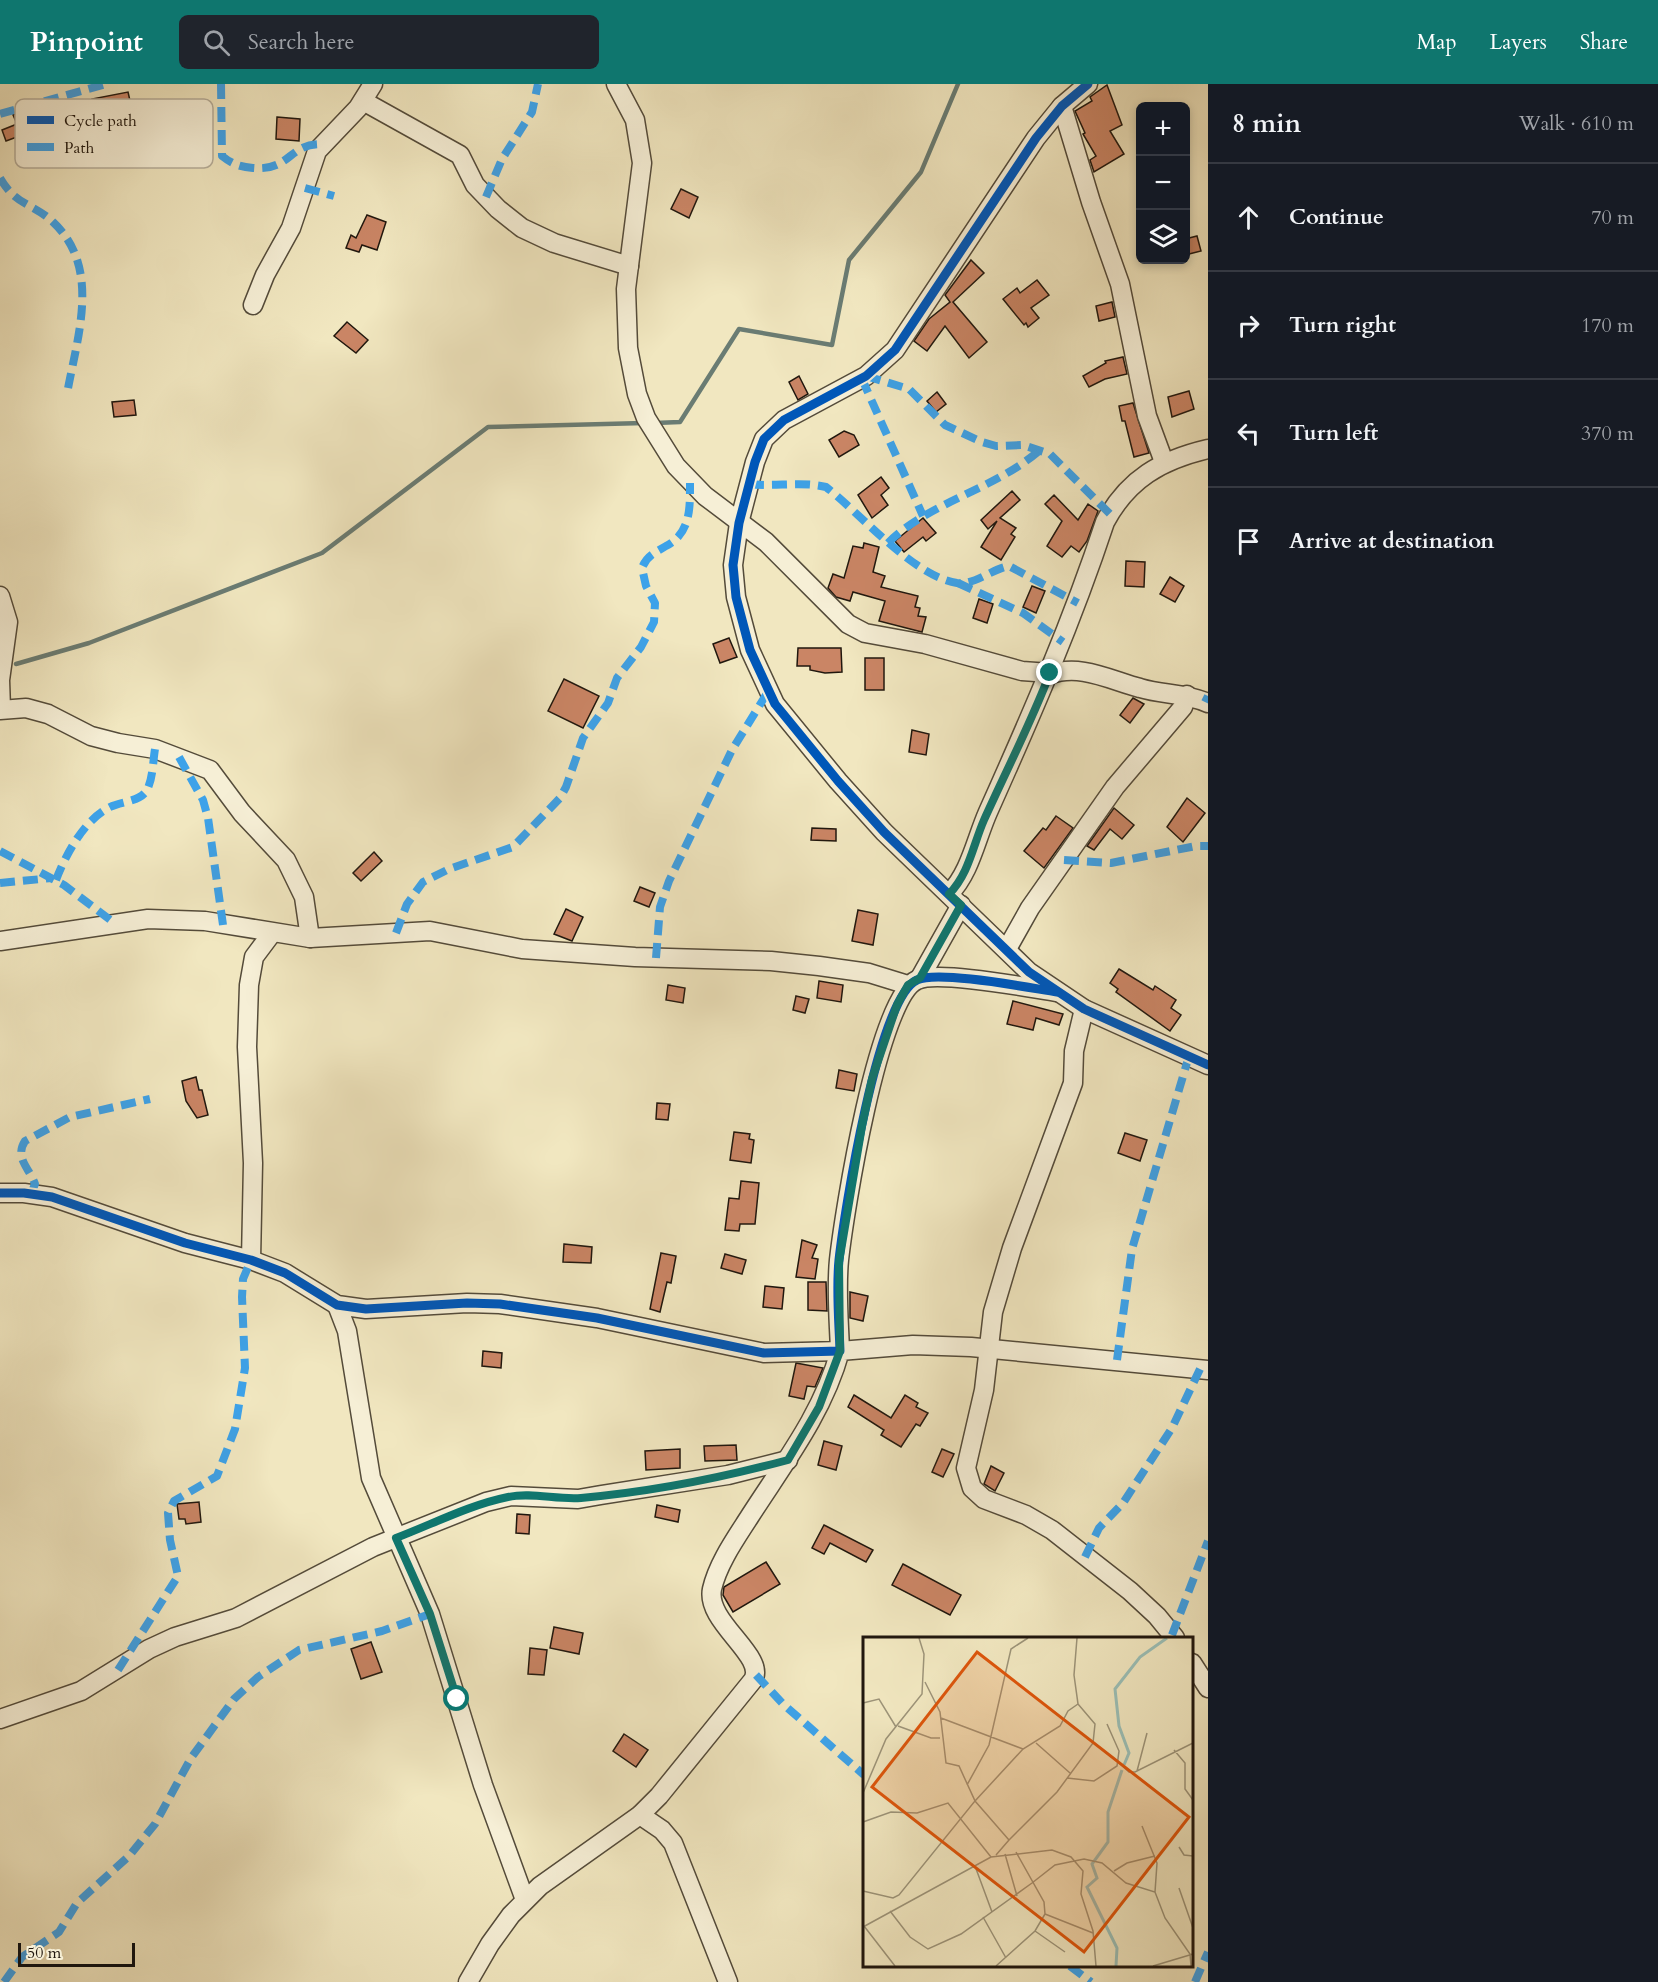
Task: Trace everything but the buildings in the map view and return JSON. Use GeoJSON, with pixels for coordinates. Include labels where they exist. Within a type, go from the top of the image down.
{"type":"FeatureCollection","features":[{"type":"Feature","properties":{"kind":"street"},"geometry":{"type":"LineString","coordinates":[[253,305],[265,275],[291,228],[317,151],[363,101],[373,84]]}},
{"type":"Feature","properties":{"kind":"street"},"geometry":{"type":"LineString","coordinates":[[616,84],[635,120],[642,164],[629,266],[626,315],[628,348],[637,394],[646,418],[676,466],[690,483],[766,542],[831,610],[848,624],[865,633],[925,644],[1022,670],[1049,674],[1073,670],[1140,688],[1187,695],[1208,703]]}},
{"type":"Feature","properties":{"kind":"street"},"geometry":{"type":"LineString","coordinates":[[1088,84],[1062,106],[1018,163],[895,350],[866,376],[791,416],[764,439],[755,462],[739,523],[733,565],[736,597],[750,650],[776,704],[817,758],[884,832],[1007,948],[1029,972],[1057,993],[1084,1009],[1206,1059]]}},
{"type":"Feature","properties":{"kind":"street"},"geometry":{"type":"LineString","coordinates":[[363,101],[460,155],[475,185],[498,209],[522,228],[554,243],[629,266]]}},
{"type":"Feature","properties":{"kind":"street"},"geometry":{"type":"LineString","coordinates":[[1062,106],[1091,202],[1120,284],[1147,416],[1164,462]]}},
{"type":"Feature","properties":{"kind":"street"},"geometry":{"type":"LineString","coordinates":[[468,1982],[499,1929],[525,1900],[561,1870],[640,1815],[676,1776],[756,1675],[751,1659],[716,1613],[710,1600],[718,1572],[739,1534],[788,1460],[819,1407],[840,1351],[839,1262],[852,1180],[872,1079],[897,1005],[914,982],[955,899],[958,884],[966,871],[983,824],[1049,674],[1114,504],[1126,491],[1164,462],[1208,449]]}},
{"type":"Feature","properties":{"kind":"street"},"geometry":{"type":"LineString","coordinates":[[0,596],[8,622],[0,680],[1,709],[26,708],[37,711],[91,736],[155,749],[210,770],[242,813],[286,860],[304,897],[310,938]]}},
{"type":"Feature","properties":{"kind":"street"},"geometry":{"type":"LineString","coordinates":[[1007,948],[1030,908],[1115,787],[1183,707],[1187,695]]}},
{"type":"Feature","properties":{"kind":"street"},"geometry":{"type":"LineString","coordinates":[[0,941],[148,919],[205,921],[310,938],[430,931],[522,949],[635,957],[771,961],[819,966],[914,982],[987,981],[1057,993]]}},
{"type":"Feature","properties":{"kind":"street"},"geometry":{"type":"LineString","coordinates":[[251,1260],[253,1163],[247,1047],[248,993],[254,957],[272,933]]}},
{"type":"Feature","properties":{"kind":"street"},"geometry":{"type":"LineString","coordinates":[[1084,1009],[1074,1052],[1073,1083],[1012,1248],[993,1312],[984,1390],[966,1468],[972,1488],[984,1499],[1026,1515],[1052,1530],[1130,1591],[1157,1616],[1174,1637]]}},
{"type":"Feature","properties":{"kind":"street"},"geometry":{"type":"LineString","coordinates":[[0,1193],[24,1192],[52,1197],[185,1243],[251,1260],[285,1273],[337,1305],[366,1309],[467,1303],[500,1304],[597,1318],[764,1353],[840,1351],[913,1345],[988,1348],[1208,1370]]}},
{"type":"Feature","properties":{"kind":"street"},"geometry":{"type":"LineString","coordinates":[[337,1305],[347,1331],[371,1478],[430,1614],[483,1785],[525,1900]]}},
{"type":"Feature","properties":{"kind":"street"},"geometry":{"type":"LineString","coordinates":[[0,1719],[81,1691],[149,1649],[175,1637],[236,1618],[333,1566],[466,1509],[511,1496],[578,1498],[601,1496],[728,1475],[788,1460]]}},
{"type":"Feature","properties":{"kind":"street"},"geometry":{"type":"LineString","coordinates":[[1193,1666],[1208,1688]]}},
{"type":"Feature","properties":{"kind":"street"},"geometry":{"type":"LineString","coordinates":[[640,1815],[662,1830],[673,1843],[728,1982]]}},
{"type":"Feature","properties":{"kind":"waterway"},"geometry":{"type":"LineString","coordinates":[[655,423],[680,422],[739,329],[832,345],[849,260],[921,172],[958,84]]}},
{"type":"Feature","properties":{"kind":"waterway"},"geometry":{"type":"LineString","coordinates":[[16,664],[89,643],[322,553],[488,427],[644,423]]}},
{"type":"Feature","properties":{"kind":"marked path"},"geometry":{"type":"LineString","coordinates":[[53,99],[106,84]]}},
{"type":"Feature","properties":{"kind":"marked path"},"geometry":{"type":"LineString","coordinates":[[221,84],[222,156],[229,161],[244,167],[265,168],[283,162],[302,148],[321,144]]}},
{"type":"Feature","properties":{"kind":"marked path"},"geometry":{"type":"LineString","coordinates":[[486,197],[502,159],[532,112],[538,84]]}},
{"type":"Feature","properties":{"kind":"marked path"},"geometry":{"type":"LineString","coordinates":[[0,114],[15,110]]}},
{"type":"Feature","properties":{"kind":"marked path"},"geometry":{"type":"LineString","coordinates":[[0,178],[12,194],[53,222],[68,240],[77,260],[82,282],[82,304],[80,327],[67,394]]}},
{"type":"Feature","properties":{"kind":"marked path"},"geometry":{"type":"LineString","coordinates":[[305,188],[334,196]]}},
{"type":"Feature","properties":{"kind":"marked path"},"geometry":{"type":"LineString","coordinates":[[866,376],[909,389],[945,425],[982,442],[996,446],[1023,445],[1050,454],[1110,514]]}},
{"type":"Feature","properties":{"kind":"marked path"},"geometry":{"type":"LineString","coordinates":[[862,379],[923,516]]}},
{"type":"Feature","properties":{"kind":"marked path"},"geometry":{"type":"LineString","coordinates":[[888,543],[923,517],[1003,476],[1040,450]]}},
{"type":"Feature","properties":{"kind":"marked path"},"geometry":{"type":"LineString","coordinates":[[396,933],[407,904],[423,882],[449,869],[513,847],[560,798],[583,738],[608,703],[617,678],[641,647],[654,622],[655,603],[646,586],[642,568],[649,557],[674,541],[685,527],[689,510],[690,483]]}},
{"type":"Feature","properties":{"kind":"marked path"},"geometry":{"type":"LineString","coordinates":[[749,484],[807,484],[826,487],[905,557],[940,578],[957,583],[970,582],[1009,566],[1078,603]]}},
{"type":"Feature","properties":{"kind":"marked path"},"geometry":{"type":"LineString","coordinates":[[958,583],[1023,613],[1063,642]]}},
{"type":"Feature","properties":{"kind":"marked path"},"geometry":{"type":"LineString","coordinates":[[656,958],[660,907],[669,881],[732,750],[769,690]]}},
{"type":"Feature","properties":{"kind":"marked path"},"geometry":{"type":"LineString","coordinates":[[1205,702],[1208,696]]}},
{"type":"Feature","properties":{"kind":"marked path"},"geometry":{"type":"LineString","coordinates":[[56,880],[65,859],[92,820],[110,807],[144,794],[152,775],[155,749]]}},
{"type":"Feature","properties":{"kind":"marked path"},"geometry":{"type":"LineString","coordinates":[[179,757],[203,800],[208,818],[223,925]]}},
{"type":"Feature","properties":{"kind":"marked path"},"geometry":{"type":"LineString","coordinates":[[1064,860],[1111,863],[1196,846],[1208,846]]}},
{"type":"Feature","properties":{"kind":"marked path"},"geometry":{"type":"LineString","coordinates":[[0,851],[64,885],[113,922]]}},
{"type":"Feature","properties":{"kind":"marked path"},"geometry":{"type":"LineString","coordinates":[[0,883],[52,878]]}},
{"type":"Feature","properties":{"kind":"marked path"},"geometry":{"type":"LineString","coordinates":[[1117,1360],[1132,1249],[1189,1056]]}},
{"type":"Feature","properties":{"kind":"marked path"},"geometry":{"type":"LineString","coordinates":[[31,1194],[35,1184],[21,1153],[25,1141],[70,1117],[150,1099]]}},
{"type":"Feature","properties":{"kind":"marked path"},"geometry":{"type":"LineString","coordinates":[[118,1670],[178,1576],[170,1540],[168,1513],[174,1501],[217,1476],[235,1429],[245,1368],[243,1279],[251,1260]]}},
{"type":"Feature","properties":{"kind":"marked path"},"geometry":{"type":"LineString","coordinates":[[1085,1557],[1099,1528],[1123,1503],[1172,1428],[1200,1369]]}},
{"type":"Feature","properties":{"kind":"marked path"},"geometry":{"type":"LineString","coordinates":[[1172,1635],[1208,1541]]}},
{"type":"Feature","properties":{"kind":"marked path"},"geometry":{"type":"LineString","coordinates":[[4,1982],[22,1957],[59,1932],[77,1903],[129,1856],[155,1824],[191,1758],[234,1699],[258,1677],[299,1650],[382,1631],[430,1614]]}},
{"type":"Feature","properties":{"kind":"marked path"},"geometry":{"type":"LineString","coordinates":[[756,1675],[783,1704],[863,1774]]}},
{"type":"Feature","properties":{"kind":"marked path"},"geometry":{"type":"LineString","coordinates":[[1195,1982],[1208,1952]]}},
{"type":"Feature","properties":{"kind":"marked path"},"geometry":{"type":"LineString","coordinates":[[1071,1967],[1091,1982]]}},
{"type":"Feature","properties":{"kind":"cycle path"},"geometry":{"type":"LineString","coordinates":[[1088,84],[1062,106],[1036,138],[895,350],[866,376],[784,420],[764,439],[755,462],[739,523],[733,565],[736,597],[750,650],[775,704],[838,781],[884,832],[1029,972],[1084,1009],[1208,1065]]}},
{"type":"Feature","properties":{"kind":"cycle path"},"geometry":{"type":"LineString","coordinates":[[0,1193],[24,1193],[52,1197],[185,1243],[251,1260],[285,1273],[337,1305],[366,1309],[467,1303],[500,1304],[597,1318],[764,1353],[840,1351],[838,1271],[848,1199],[876,1064],[889,1024],[903,995],[917,980],[928,977],[963,978],[1057,992]]}},
{"type":"Feature","properties":{"kind":"route"},"geometry":{"type":"LineString","coordinates":[[457,1699],[430,1614],[396,1538],[466,1509],[511,1496],[578,1498],[601,1496],[728,1475],[788,1460],[819,1407],[828,1389],[840,1351],[839,1262],[850,1190],[872,1079],[897,1005],[908,985],[920,978],[961,905],[949,894],[966,871],[983,824],[1050,673]]}}]}
